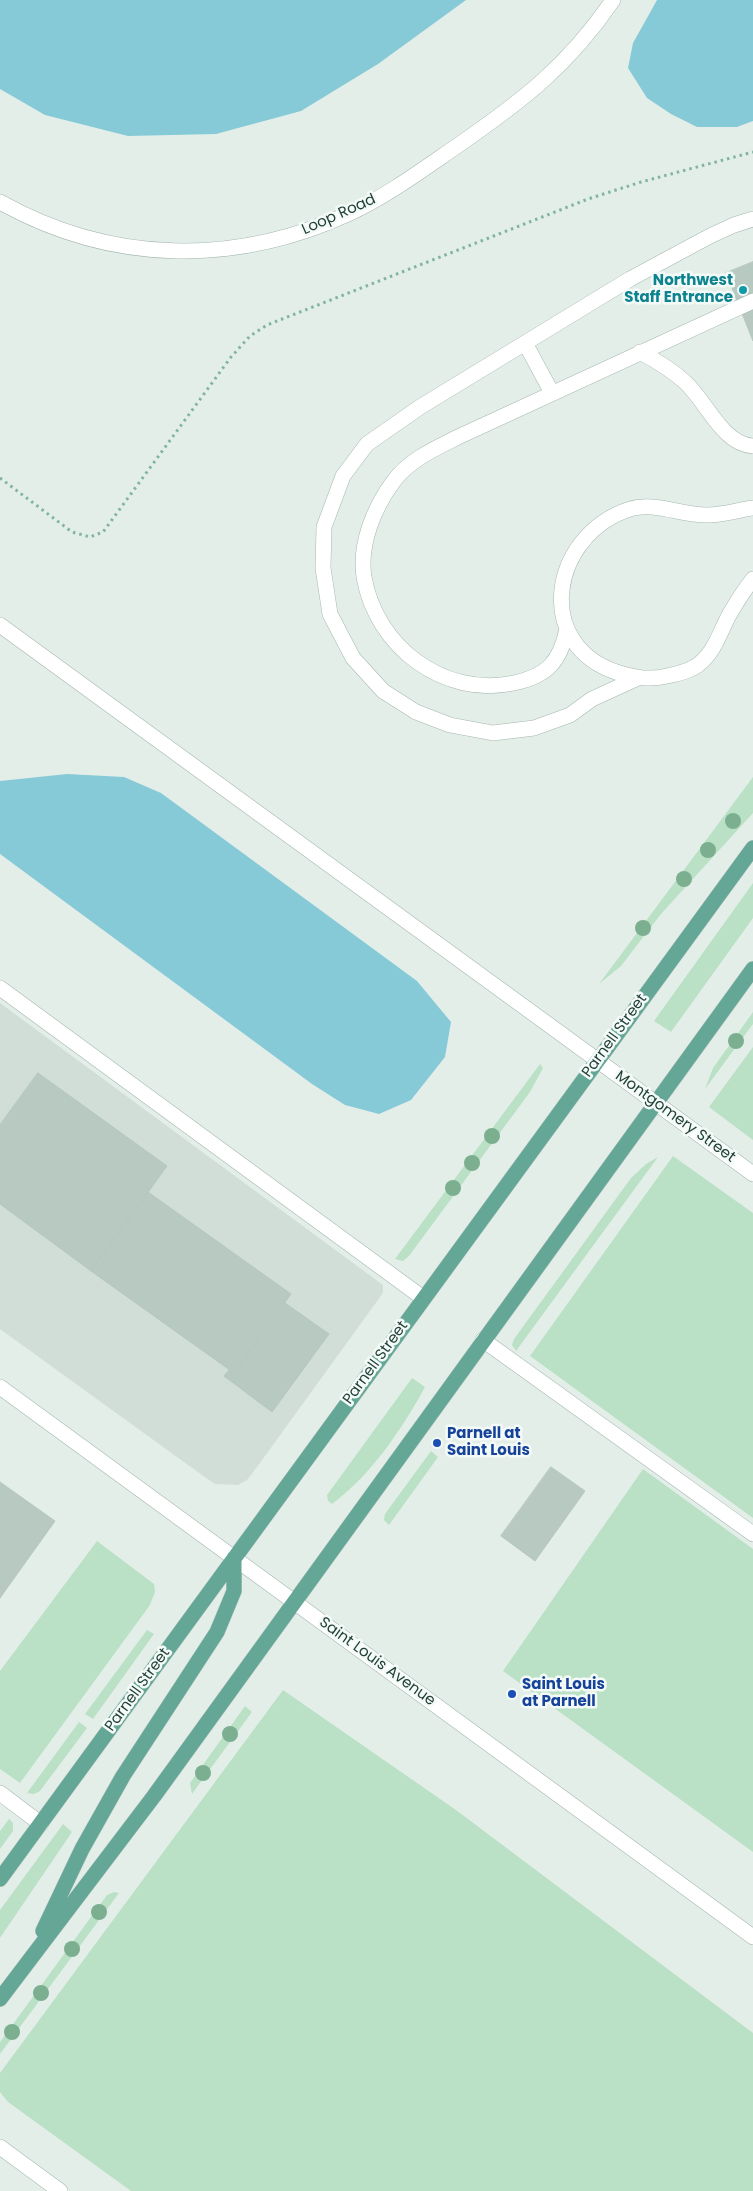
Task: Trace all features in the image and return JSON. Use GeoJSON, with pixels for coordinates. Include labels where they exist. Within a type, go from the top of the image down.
{"type":"FeatureCollection","features":[{"type":"Feature","properties":{"kind":"main road","name":"Parnell Street"},"geometry":{"type":"LineString","coordinates":[[0,1879],[753,848]]}},
{"type":"Feature","properties":{"kind":"main road"},"geometry":{"type":"LineString","coordinates":[[0,1999],[154,1796],[753,969]]}},
{"type":"Feature","properties":{"kind":"main road"},"geometry":{"type":"LineString","coordinates":[[30,1958],[82,1849],[123,1776],[217,1632],[234,1591],[234,1558]]}},
{"type":"Feature","properties":{"kind":"street","name":"Loop Road"},"geometry":{"type":"LineString","coordinates":[[0,202],[21,213],[77,234],[130,246],[186,253],[236,249],[290,237],[349,214],[402,184],[516,105],[558,70],[598,23],[613,0]]}},
{"type":"Feature","properties":{"kind":"street"},"geometry":{"type":"LineString","coordinates":[[638,678],[592,700],[570,715],[534,728],[493,733],[450,725],[416,712],[383,690],[353,658],[330,614],[323,568],[324,527],[343,476],[367,444],[420,407],[630,279],[702,240],[734,225],[753,220]]}},
{"type":"Feature","properties":{"kind":"street"},"geometry":{"type":"LineString","coordinates":[[567,629],[563,646],[550,667],[532,679],[500,686],[473,686],[444,677],[413,660],[388,636],[375,610],[364,577],[366,545],[372,517],[400,475],[417,458],[552,393],[753,301]]}},
{"type":"Feature","properties":{"kind":"street"},"geometry":{"type":"LineString","coordinates":[[525,343],[552,393]]}},
{"type":"Feature","properties":{"kind":"street"},"geometry":{"type":"LineString","coordinates":[[640,352],[665,365],[686,383],[707,405],[718,424],[731,439],[753,446]]}},
{"type":"Feature","properties":{"kind":"street"},"geometry":{"type":"LineString","coordinates":[[753,508],[708,515],[655,508],[631,508],[601,522],[577,547],[564,573],[560,601],[567,629],[584,652],[603,668],[638,678],[653,679],[698,665],[714,648],[741,593],[753,579]]}},
{"type":"Feature","properties":{"kind":"street","name":"Montgomery Street"},"geometry":{"type":"LineString","coordinates":[[0,625],[753,1174]]}},
{"type":"Feature","properties":{"kind":"street"},"geometry":{"type":"LineString","coordinates":[[0,988],[423,1298]]}},
{"type":"Feature","properties":{"kind":"street"},"geometry":{"type":"LineString","coordinates":[[483,1340],[753,1534]]}},
{"type":"Feature","properties":{"kind":"street","name":"Saint Louis Avenue"},"geometry":{"type":"LineString","coordinates":[[0,1387],[753,1937]]}},
{"type":"Feature","properties":{"kind":"street"},"geometry":{"type":"LineString","coordinates":[[0,1793],[41,1824]]}},
{"type":"Feature","properties":{"kind":"street"},"geometry":{"type":"LineString","coordinates":[[0,2147],[60,2191]]}},
{"type":"Feature","properties":{"kind":"path"},"geometry":{"type":"LineString","coordinates":[[0,478],[72,532],[90,537],[103,532],[231,356],[250,336],[267,325],[588,199],[641,182],[753,152]]}},
{"type":"Feature","properties":{"kind":"shaded area"},"geometry":{"type":"Polygon","coordinates":[[[0,1003],[383,1285],[383,1293],[257,1467],[247,1480],[238,1485],[215,1484],[0,1329],[0,1003]]]}},
{"type":"Feature","properties":{"kind":"green space"},"geometry":{"type":"Polygon","coordinates":[[[753,777],[753,813],[661,914],[621,966],[599,984],[753,777]]]}},
{"type":"Feature","properties":{"kind":"green space"},"geometry":{"type":"Polygon","coordinates":[[[753,883],[753,918],[671,1032],[654,1021],[753,883]]]}},
{"type":"Feature","properties":{"kind":"green space"},"geometry":{"type":"Polygon","coordinates":[[[753,1012],[753,1024],[705,1089],[713,1068],[753,1012]]]}},
{"type":"Feature","properties":{"kind":"green space"},"geometry":{"type":"Polygon","coordinates":[[[753,1047],[753,1140],[709,1107],[753,1047]]]}},
{"type":"Feature","properties":{"kind":"green space"},"geometry":{"type":"Polygon","coordinates":[[[540,1064],[543,1068],[530,1092],[409,1256],[403,1261],[395,1259],[540,1064]]]}},
{"type":"Feature","properties":{"kind":"green space"},"geometry":{"type":"Polygon","coordinates":[[[673,1156],[753,1213],[753,1518],[530,1356],[673,1156]]]}},
{"type":"Feature","properties":{"kind":"green space"},"geometry":{"type":"Polygon","coordinates":[[[658,1157],[516,1351],[512,1345],[514,1339],[631,1178],[646,1164],[658,1157]]]}},
{"type":"Feature","properties":{"kind":"green space"},"geometry":{"type":"Polygon","coordinates":[[[412,1378],[425,1387],[396,1435],[360,1479],[332,1504],[328,1501],[327,1495],[412,1378]]]}},
{"type":"Feature","properties":{"kind":"green space"},"geometry":{"type":"Polygon","coordinates":[[[431,1451],[438,1457],[389,1525],[384,1520],[385,1514],[431,1451]]]}},
{"type":"Feature","properties":{"kind":"green space"},"geometry":{"type":"Polygon","coordinates":[[[643,1469],[753,1549],[753,1852],[503,1671],[643,1469]]]}},
{"type":"Feature","properties":{"kind":"green space"},"geometry":{"type":"Polygon","coordinates":[[[97,1541],[154,1584],[155,1592],[150,1605],[20,1783],[0,1769],[0,1671],[97,1541]]]}},
{"type":"Feature","properties":{"kind":"green space"},"geometry":{"type":"Polygon","coordinates":[[[147,1630],[154,1634],[93,1719],[85,1714],[147,1630]]]}},
{"type":"Feature","properties":{"kind":"green space"},"geometry":{"type":"Polygon","coordinates":[[[283,1690],[456,1810],[753,2033],[753,2191],[131,2191],[8,2102],[0,2092],[0,2073],[283,1690]]]}},
{"type":"Feature","properties":{"kind":"green space"},"geometry":{"type":"Polygon","coordinates":[[[245,1706],[252,1712],[192,1794],[190,1783],[245,1706]]]}},
{"type":"Feature","properties":{"kind":"green space"},"geometry":{"type":"Polygon","coordinates":[[[79,1722],[87,1728],[40,1791],[34,1794],[27,1793],[79,1722]]]}},
{"type":"Feature","properties":{"kind":"green space"},"geometry":{"type":"Polygon","coordinates":[[[9,1819],[13,1823],[13,1831],[0,1849],[0,1831],[9,1819]]]}},
{"type":"Feature","properties":{"kind":"green space"},"geometry":{"type":"Polygon","coordinates":[[[63,1824],[72,1832],[0,1938],[0,1910],[63,1824]]]}},
{"type":"Feature","properties":{"kind":"green space"},"geometry":{"type":"Polygon","coordinates":[[[114,1892],[119,1893],[0,2054],[0,2042],[107,1895],[114,1892]]]}},
{"type":"Feature","properties":{"kind":"water"},"geometry":{"type":"Polygon","coordinates":[[[0,0],[466,0],[378,64],[301,111],[216,134],[128,136],[45,115],[0,89],[0,0]]]}},
{"type":"Feature","properties":{"kind":"water"},"geometry":{"type":"Polygon","coordinates":[[[657,0],[753,0],[753,121],[737,127],[697,127],[671,114],[647,98],[628,68],[633,43],[657,0]]]}},
{"type":"Feature","properties":{"kind":"water"},"geometry":{"type":"Polygon","coordinates":[[[67,774],[124,777],[161,793],[417,981],[451,1022],[445,1057],[411,1100],[379,1114],[345,1105],[312,1084],[0,854],[0,781],[67,774]]]}},
{"type":"Feature","properties":{"kind":"building","name":"Northwest Staff Entrance"},"geometry":{"type":"Polygon","coordinates":[[[753,262],[753,341],[726,273],[753,262]]]}},
{"type":"Feature","properties":{"kind":"building"},"geometry":{"type":"Polygon","coordinates":[[[38,1073],[167,1166],[91,1271],[0,1204],[0,1125],[38,1073]]]}},
{"type":"Feature","properties":{"kind":"building"},"geometry":{"type":"Polygon","coordinates":[[[148,1192],[291,1294],[234,1373],[91,1271],[148,1192]]]}},
{"type":"Feature","properties":{"kind":"building"},"geometry":{"type":"Polygon","coordinates":[[[285,1303],[329,1334],[272,1412],[224,1376],[229,1370],[234,1373],[285,1303]]]}},
{"type":"Feature","properties":{"kind":"building"},"geometry":{"type":"Polygon","coordinates":[[[551,1467],[585,1491],[535,1561],[501,1536],[551,1467]]]}},
{"type":"Feature","properties":{"kind":"building"},"geometry":{"type":"Polygon","coordinates":[[[0,1482],[55,1521],[0,1598],[0,1482]]]}},
{"type":"Feature","properties":{"kind":"place","name":"Northwest Staff Entrance"},"geometry":{"type":"Point","coordinates":[743,290]}},
{"type":"Feature","properties":{"kind":"place","name":"Parnell at Saint Louis"},"geometry":{"type":"Point","coordinates":[437,1443]}},
{"type":"Feature","properties":{"kind":"place","name":"Saint Louis at Parnell"},"geometry":{"type":"Point","coordinates":[512,1694]}}]}
